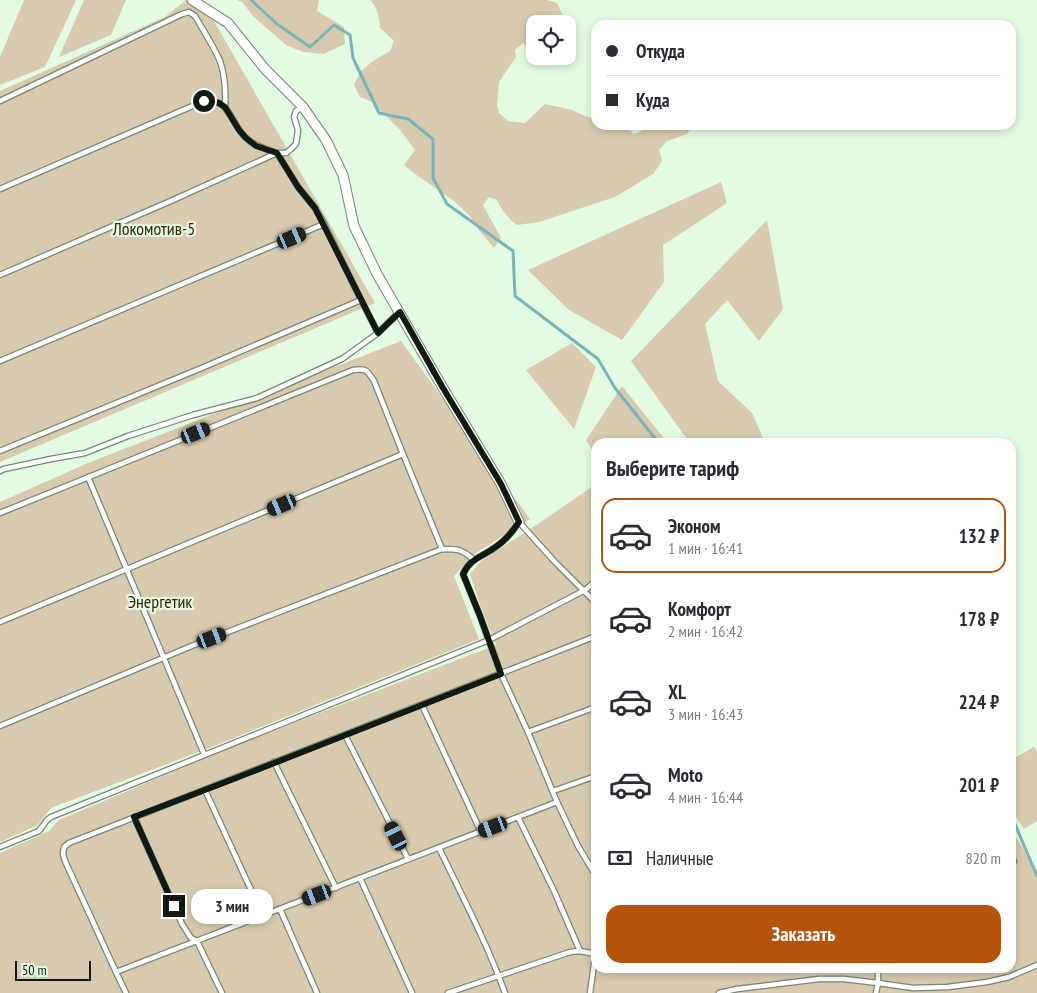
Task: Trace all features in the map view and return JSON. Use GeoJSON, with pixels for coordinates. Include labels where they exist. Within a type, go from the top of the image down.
{"type":"FeatureCollection","features":[{"type":"Feature","properties":{"kind":"street"},"geometry":{"type":"LineString","coordinates":[[192,0],[228,23],[264,69],[303,107],[326,140],[343,175],[354,226],[378,274],[443,388],[501,484],[519,522]]}},
{"type":"Feature","properties":{"kind":"lane"},"geometry":{"type":"LineString","coordinates":[[0,101],[189,12],[195,16],[220,60],[226,92],[225,107]]}},
{"type":"Feature","properties":{"kind":"lane"},"geometry":{"type":"LineString","coordinates":[[0,189],[204,101],[219,103],[225,107],[246,138],[256,146],[277,153],[324,224],[378,333]]}},
{"type":"Feature","properties":{"kind":"lane"},"geometry":{"type":"LineString","coordinates":[[0,275],[277,153],[286,152],[296,144],[298,130],[294,117],[296,111],[303,107]]}},
{"type":"Feature","properties":{"kind":"lane"},"geometry":{"type":"LineString","coordinates":[[0,362],[324,224]]}},
{"type":"Feature","properties":{"kind":"lane"},"geometry":{"type":"LineString","coordinates":[[0,451],[361,300]]}},
{"type":"Feature","properties":{"kind":"lane"},"geometry":{"type":"LineString","coordinates":[[0,471],[85,453],[128,436],[193,415],[257,398],[342,358],[378,333],[400,312]]}},
{"type":"Feature","properties":{"kind":"lane"},"geometry":{"type":"LineString","coordinates":[[0,513],[361,368],[368,371],[374,381],[442,549]]}},
{"type":"Feature","properties":{"kind":"lane"},"geometry":{"type":"LineString","coordinates":[[0,622],[403,454]]}},
{"type":"Feature","properties":{"kind":"lane"},"geometry":{"type":"LineString","coordinates":[[88,477],[204,754]]}},
{"type":"Feature","properties":{"kind":"lane"},"geometry":{"type":"LineString","coordinates":[[591,598],[555,562],[519,522],[512,532],[497,546],[467,566],[463,574],[501,674],[557,802],[578,846],[591,868]]}},
{"type":"Feature","properties":{"kind":"lane"},"geometry":{"type":"LineString","coordinates":[[0,726],[212,638],[442,549],[454,549],[465,552],[474,560]]}},
{"type":"Feature","properties":{"kind":"lane"},"geometry":{"type":"LineString","coordinates":[[0,847],[39,830],[51,816],[488,640],[591,585]]}},
{"type":"Feature","properties":{"kind":"lane"},"geometry":{"type":"LineString","coordinates":[[126,993],[65,861],[64,847],[69,843],[591,638]]}},
{"type":"Feature","properties":{"kind":"lane"},"geometry":{"type":"LineString","coordinates":[[422,704],[480,832]]}},
{"type":"Feature","properties":{"kind":"lane"},"geometry":{"type":"LineString","coordinates":[[528,732],[591,709]]}},
{"type":"Feature","properties":{"kind":"lane"},"geometry":{"type":"LineString","coordinates":[[345,735],[408,859]]}},
{"type":"Feature","properties":{"kind":"lane"},"geometry":{"type":"LineString","coordinates":[[274,762],[336,888]]}},
{"type":"Feature","properties":{"kind":"lane"},"geometry":{"type":"LineString","coordinates":[[553,791],[591,778]]}},
{"type":"Feature","properties":{"kind":"lane"},"geometry":{"type":"LineString","coordinates":[[205,790],[263,916]]}},
{"type":"Feature","properties":{"kind":"lane"},"geometry":{"type":"LineString","coordinates":[[116,972],[557,802]]}},
{"type":"Feature","properties":{"kind":"lane"},"geometry":{"type":"LineString","coordinates":[[134,817],[182,924],[191,938],[197,941],[222,993]]}},
{"type":"Feature","properties":{"kind":"lane"},"geometry":{"type":"LineString","coordinates":[[518,817],[554,891],[580,951]]}},
{"type":"Feature","properties":{"kind":"lane"},"geometry":{"type":"LineString","coordinates":[[439,848],[478,929],[505,993]]}},
{"type":"Feature","properties":{"kind":"lane"},"geometry":{"type":"LineString","coordinates":[[360,878],[412,993]]}},
{"type":"Feature","properties":{"kind":"lane"},"geometry":{"type":"LineString","coordinates":[[280,909],[317,993]]}},
{"type":"Feature","properties":{"kind":"lane"},"geometry":{"type":"LineString","coordinates":[[448,993],[570,952],[591,952]]}},
{"type":"Feature","properties":{"kind":"lane"},"geometry":{"type":"LineString","coordinates":[[719,993],[819,979],[878,983],[913,988],[948,987],[1009,977],[1037,965]]}},
{"type":"Feature","properties":{"kind":"lane"},"geometry":{"type":"LineString","coordinates":[[590,993],[593,973]]}},
{"type":"Feature","properties":{"kind":"lane"},"geometry":{"type":"LineString","coordinates":[[876,993],[878,973]]}},
{"type":"Feature","properties":{"kind":"green space"},"geometry":{"type":"Polygon","coordinates":[[[24,0],[76,0],[45,67],[0,85],[0,57],[24,0]]]}},
{"type":"Feature","properties":{"kind":"green space"},"geometry":{"type":"Polygon","coordinates":[[[84,0],[126,0],[111,35],[59,57],[84,0]]]}},
{"type":"Feature","properties":{"kind":"green space","name":"Локомотив-5"},"geometry":{"type":"Polygon","coordinates":[[[186,0],[202,0],[375,303],[0,462],[0,91],[165,17],[186,0]]]}},
{"type":"Feature","properties":{"kind":"green space"},"geometry":{"type":"Polygon","coordinates":[[[237,0],[319,0],[317,11],[344,27],[345,44],[324,54],[303,52],[286,45],[253,16],[242,2],[237,0]]]}},
{"type":"Feature","properties":{"kind":"green space"},"geometry":{"type":"Polygon","coordinates":[[[370,0],[547,0],[557,3],[563,15],[526,15],[526,46],[523,43],[515,50],[516,57],[499,82],[497,105],[499,113],[508,121],[525,123],[545,104],[572,110],[591,118],[591,130],[630,130],[634,134],[643,130],[690,130],[687,134],[667,141],[659,150],[662,161],[653,174],[615,197],[539,222],[517,225],[501,208],[497,200],[489,197],[483,205],[501,238],[494,248],[469,215],[454,201],[404,165],[415,150],[400,130],[372,102],[360,97],[354,85],[361,71],[390,51],[394,41],[380,28],[376,9],[370,0]]]}},
{"type":"Feature","properties":{"kind":"green space"},"geometry":{"type":"Polygon","coordinates":[[[721,182],[727,203],[663,245],[664,282],[622,340],[569,310],[528,270],[721,182]]]}},
{"type":"Feature","properties":{"kind":"green space"},"geometry":{"type":"Polygon","coordinates":[[[767,220],[783,309],[759,341],[727,300],[705,324],[718,381],[752,413],[763,438],[686,438],[631,361],[767,220]]]}},
{"type":"Feature","properties":{"kind":"green space","name":"Энергетик"},"geometry":{"type":"Polygon","coordinates":[[[401,341],[530,519],[476,553],[454,576],[479,639],[209,748],[51,808],[38,825],[0,842],[0,502],[88,463],[401,341]]]}},
{"type":"Feature","properties":{"kind":"green space"},"geometry":{"type":"Polygon","coordinates":[[[572,343],[596,367],[574,429],[526,370],[572,343]]]}},
{"type":"Feature","properties":{"kind":"green space"},"geometry":{"type":"Polygon","coordinates":[[[622,386],[664,438],[591,438],[591,448],[586,440],[622,386]]]}},
{"type":"Feature","properties":{"kind":"green space"},"geometry":{"type":"Polygon","coordinates":[[[591,487],[591,973],[1016,973],[1016,837],[1037,871],[1037,993],[0,993],[0,853],[49,831],[59,820],[229,748],[496,645],[470,574],[481,561],[591,487]]]}},
{"type":"Feature","properties":{"kind":"green space"},"geometry":{"type":"Polygon","coordinates":[[[1034,747],[1037,752],[1037,821],[1024,829],[1016,817],[1016,757],[1034,747]]]}},
{"type":"Feature","properties":{"kind":"waterway"},"geometry":{"type":"LineString","coordinates":[[251,0],[277,24],[310,47],[334,25],[350,35],[353,58],[379,113],[408,119],[433,139],[433,178],[447,204],[513,251],[515,296],[598,359],[615,388],[655,438]]}},
{"type":"Feature","properties":{"kind":"waterway"},"geometry":{"type":"LineString","coordinates":[[1016,826],[1037,876]]}},
{"type":"Feature","properties":{"kind":"route"},"geometry":{"type":"LineString","coordinates":[[174,906],[134,817],[501,674],[463,574],[467,566],[497,546],[512,532],[519,522],[501,484],[400,312],[378,333],[324,224],[277,153],[256,146],[246,138],[225,107],[213,101],[204,101]]}}]}
